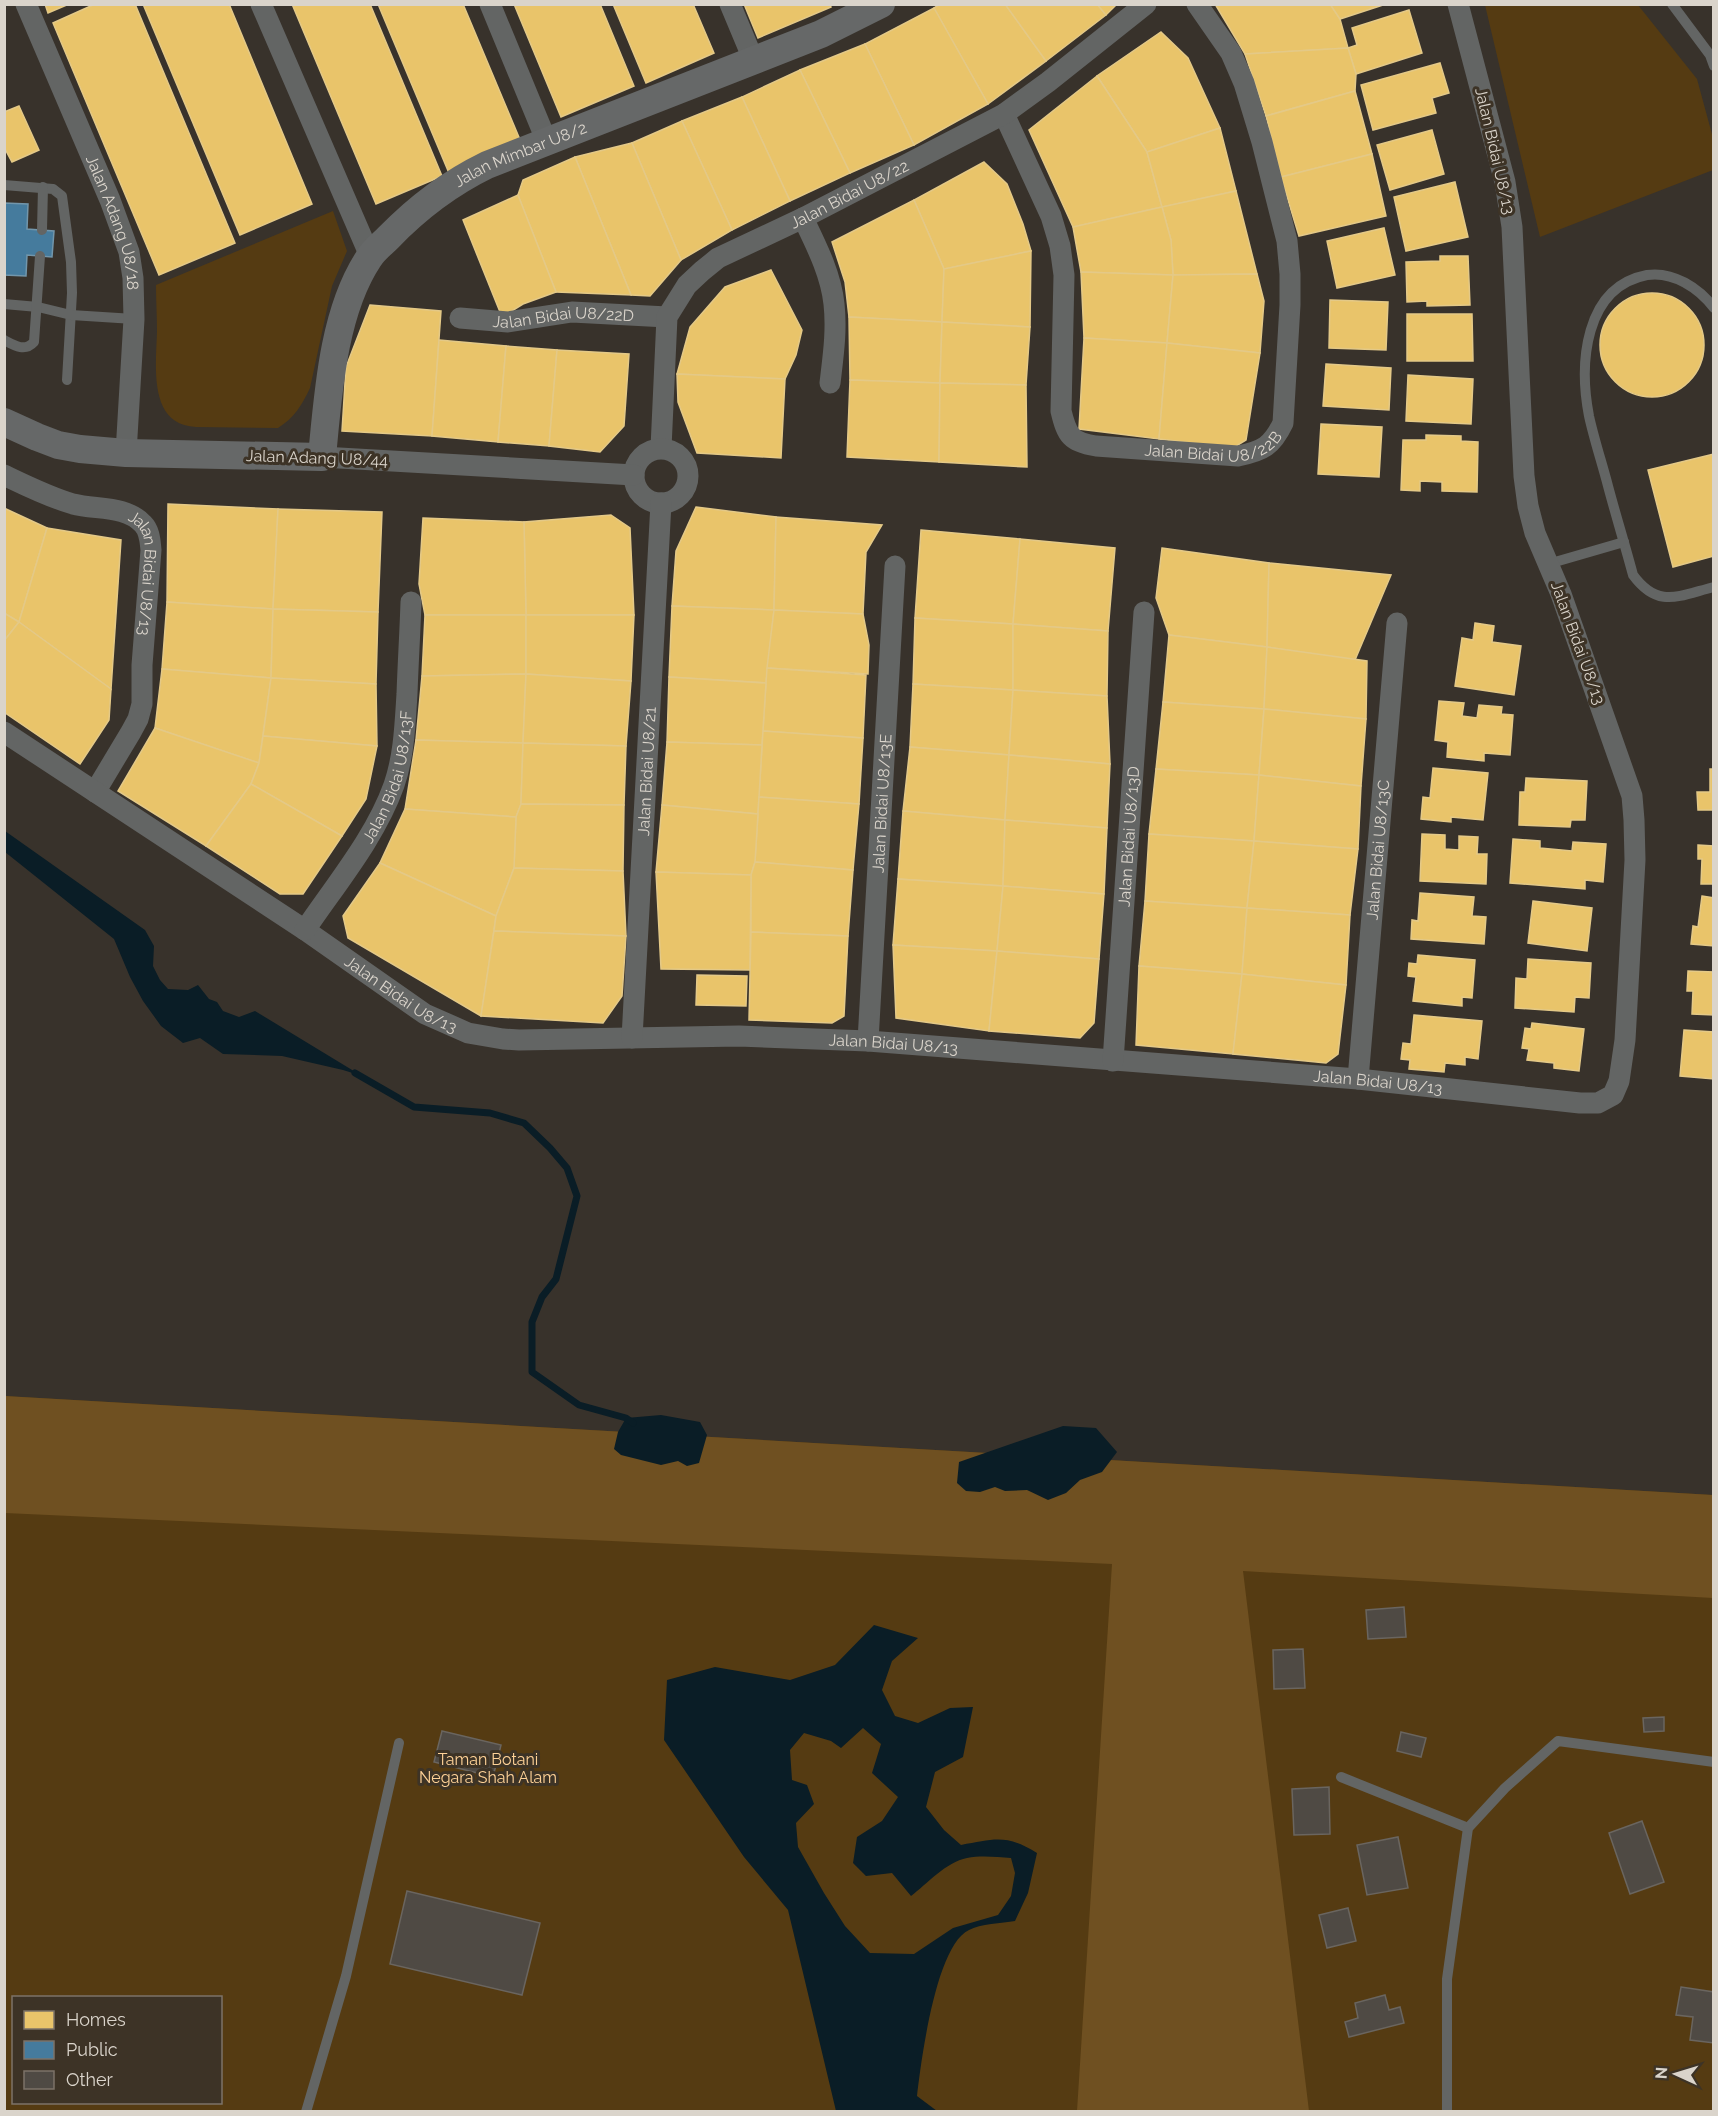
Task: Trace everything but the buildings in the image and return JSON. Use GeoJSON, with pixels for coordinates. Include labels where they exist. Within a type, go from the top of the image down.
{"type":"FeatureCollection","features":[{"type":"Feature","properties":{"kind":"street","name":"Jalan Adang U8/18"},"geometry":{"type":"LineString","coordinates":[[26,4],[121,228],[129,252],[133,278],[134,319],[126,453]]}},
{"type":"Feature","properties":{"kind":"street"},"geometry":{"type":"LineString","coordinates":[[261,4],[370,256]]}},
{"type":"Feature","properties":{"kind":"street"},"geometry":{"type":"LineString","coordinates":[[490,4],[547,142]]}},
{"type":"Feature","properties":{"kind":"street"},"geometry":{"type":"LineString","coordinates":[[730,4],[753,59]]}},
{"type":"Feature","properties":{"kind":"street","name":"Jalan Mimbar U8/2"},"geometry":{"type":"LineString","coordinates":[[322,457],[328,394],[340,330],[360,274],[370,256],[420,208],[466,175],[487,165],[821,34],[881,4]]}},
{"type":"Feature","properties":{"kind":"street","name":"Jalan Bidai U8/22"},"geometry":{"type":"LineString","coordinates":[[661,448],[667,317],[687,285],[718,258],[803,218],[1004,114],[1146,4]]}},
{"type":"Feature","properties":{"kind":"street","name":"Jalan Bidai U8/22B"},"geometry":{"type":"LineString","coordinates":[[1004,114],[1051,216],[1060,246],[1064,275],[1061,411],[1064,426],[1071,438],[1082,444],[1096,446],[1238,456],[1268,446],[1283,423],[1290,305],[1287,241],[1245,83],[1231,53],[1197,4]]}},
{"type":"Feature","properties":{"kind":"street","name":"Jalan Bidai U8/13"},"geometry":{"type":"LineString","coordinates":[[4,732],[305,930],[425,1014],[468,1033],[503,1040],[739,1036],[868,1041],[1358,1078],[1580,1103],[1598,1103],[1613,1095],[1619,1082],[1625,1040],[1635,860],[1632,796],[1535,533],[1528,506],[1524,476],[1512,227],[1505,182],[1458,4]]}},
{"type":"Feature","properties":{"kind":"street"},"geometry":{"type":"LineString","coordinates":[[803,218],[828,277],[834,304],[835,332],[830,383]]}},
{"type":"Feature","properties":{"kind":"street","name":"Jalan Bidai U8/22D"},"geometry":{"type":"LineString","coordinates":[[460,318],[508,322],[572,312],[667,317]]}},
{"type":"Feature","properties":{"kind":"street","name":"Jalan Adang U8/44"},"geometry":{"type":"LineString","coordinates":[[4,422],[58,445],[126,453],[322,457],[634,475]]}},
{"type":"Feature","properties":{"kind":"street"},"geometry":{"type":"LineString","coordinates":[[661,448],[677,453],[683,459],[689,476],[683,492],[677,498],[661,503],[645,497],[639,491],[634,475],[639,459],[645,453],[661,448]]}},
{"type":"Feature","properties":{"kind":"street","name":"Jalan Bidai U8/13"},"geometry":{"type":"LineString","coordinates":[[4,475],[43,494],[62,500],[128,514],[145,525],[149,534],[151,550],[142,665],[142,704],[138,719],[95,792]]}},
{"type":"Feature","properties":{"kind":"street","name":"Jalan Bidai U8/21"},"geometry":{"type":"LineString","coordinates":[[632,1038],[661,503]]}},
{"type":"Feature","properties":{"kind":"street","name":"Jalan Bidai U8/13E"},"geometry":{"type":"LineString","coordinates":[[868,1041],[895,566]]}},
{"type":"Feature","properties":{"kind":"street","name":"Jalan Bidai U8/13F"},"geometry":{"type":"LineString","coordinates":[[305,930],[367,839],[394,785],[405,734],[411,602]]}},
{"type":"Feature","properties":{"kind":"street","name":"Jalan Bidai U8/13D"},"geometry":{"type":"LineString","coordinates":[[1113,1061],[1144,612]]}},
{"type":"Feature","properties":{"kind":"street","name":"Jalan Bidai U8/13C"},"geometry":{"type":"LineString","coordinates":[[1358,1078],[1397,623]]}},
{"type":"Feature","properties":{"kind":"lane"},"geometry":{"type":"LineString","coordinates":[[1672,4],[1710,55],[1713,66]]}},
{"type":"Feature","properties":{"kind":"lane"},"geometry":{"type":"LineString","coordinates":[[4,185],[44,187],[53,189],[62,196],[71,262],[67,380]]}},
{"type":"Feature","properties":{"kind":"lane"},"geometry":{"type":"LineString","coordinates":[[42,230],[44,187]]}},
{"type":"Feature","properties":{"kind":"lane"},"geometry":{"type":"LineString","coordinates":[[4,340],[16,346],[30,347],[34,342],[40,256]]}},
{"type":"Feature","properties":{"kind":"lane"},"geometry":{"type":"LineString","coordinates":[[1713,308],[1706,298],[1690,285],[1672,277],[1655,274],[1633,278],[1614,291],[1600,306],[1587,349],[1586,376],[1589,416],[1633,575],[1654,596],[1669,598],[1713,587]]}},
{"type":"Feature","properties":{"kind":"lane"},"geometry":{"type":"LineString","coordinates":[[4,304],[38,307],[71,315],[134,319]]}},
{"type":"Feature","properties":{"kind":"lane"},"geometry":{"type":"LineString","coordinates":[[1548,564],[1624,542]]}},
{"type":"Feature","properties":{"kind":"lane"},"geometry":{"type":"LineString","coordinates":[[1447,2112],[1447,1979],[1468,1828],[1505,1788],[1558,1741],[1713,1762]]}},
{"type":"Feature","properties":{"kind":"lane"},"geometry":{"type":"LineString","coordinates":[[306,2112],[346,1976],[399,1743]]}},
{"type":"Feature","properties":{"kind":"lane"},"geometry":{"type":"LineString","coordinates":[[1341,1777],[1468,1828]]}},
{"type":"Feature","properties":{"kind":"green space"},"geometry":{"type":"Polygon","coordinates":[[[1485,5],[1638,5],[1697,79],[1713,138],[1713,170],[1540,237],[1485,5]]]}},
{"type":"Feature","properties":{"kind":"green space"},"geometry":{"type":"Polygon","coordinates":[[[333,211],[347,251],[332,286],[310,388],[297,411],[278,428],[196,427],[181,424],[170,416],[162,405],[156,376],[156,285],[333,211]]]}},
{"type":"Feature","properties":{"kind":"green space","name":"Taman Botani Negara Shah Alam"},"geometry":{"type":"Polygon","coordinates":[[[4,1396],[1713,1495],[1713,2111],[5,2111],[4,1396]]]}},
{"type":"Feature","properties":{"kind":"shaded area"},"geometry":{"type":"Polygon","coordinates":[[[5,1396],[1713,1495],[1713,1598],[1243,1571],[1309,2111],[1077,2111],[1112,1564],[5,1513],[5,1396]]]}},
{"type":"Feature","properties":{"kind":"water"},"geometry":{"type":"Polygon","coordinates":[[[5,831],[145,930],[154,946],[153,966],[168,989],[188,990],[198,985],[209,999],[217,1002],[223,1011],[239,1017],[255,1011],[362,1076],[282,1056],[223,1054],[200,1038],[183,1043],[161,1026],[143,1001],[114,939],[5,852],[5,831]]]}},
{"type":"Feature","properties":{"kind":"water"},"geometry":{"type":"Polygon","coordinates":[[[661,1415],[700,1422],[707,1435],[699,1463],[687,1466],[678,1461],[661,1465],[621,1455],[614,1449],[618,1432],[626,1418],[661,1415]]]}},
{"type":"Feature","properties":{"kind":"water"},"geometry":{"type":"Polygon","coordinates":[[[1063,1426],[1096,1428],[1117,1452],[1102,1472],[1080,1480],[1066,1493],[1048,1500],[1027,1490],[1005,1491],[995,1487],[980,1492],[966,1491],[957,1483],[959,1462],[1063,1426]]]}},
{"type":"Feature","properties":{"kind":"water"},"geometry":{"type":"Polygon","coordinates":[[[874,1625],[918,1638],[892,1661],[882,1690],[895,1716],[918,1723],[950,1708],[973,1707],[963,1757],[935,1772],[926,1807],[944,1830],[961,1845],[1000,1840],[1017,1843],[1037,1853],[1028,1893],[1015,1921],[985,1925],[969,1930],[957,1940],[939,1980],[922,2057],[917,2096],[937,2111],[836,2111],[788,1910],[744,1857],[664,1740],[667,1680],[715,1667],[790,1680],[835,1665],[874,1625]],[[863,1728],[841,1748],[831,1741],[804,1733],[790,1750],[792,1780],[807,1785],[814,1804],[796,1823],[798,1847],[845,1926],[870,1953],[914,1954],[953,1928],[998,1915],[1011,1896],[1015,1873],[1011,1858],[983,1856],[967,1858],[944,1869],[911,1896],[892,1873],[866,1876],[853,1863],[857,1837],[882,1821],[898,1797],[872,1773],[881,1744],[863,1728]]]}},
{"type":"Feature","properties":{"kind":"waterway"},"geometry":{"type":"LineString","coordinates":[[355,1073],[414,1107],[490,1113],[524,1123],[567,1168],[577,1196],[556,1279],[542,1297],[532,1322],[532,1372],[579,1405],[626,1418],[633,1423]]}}]}
